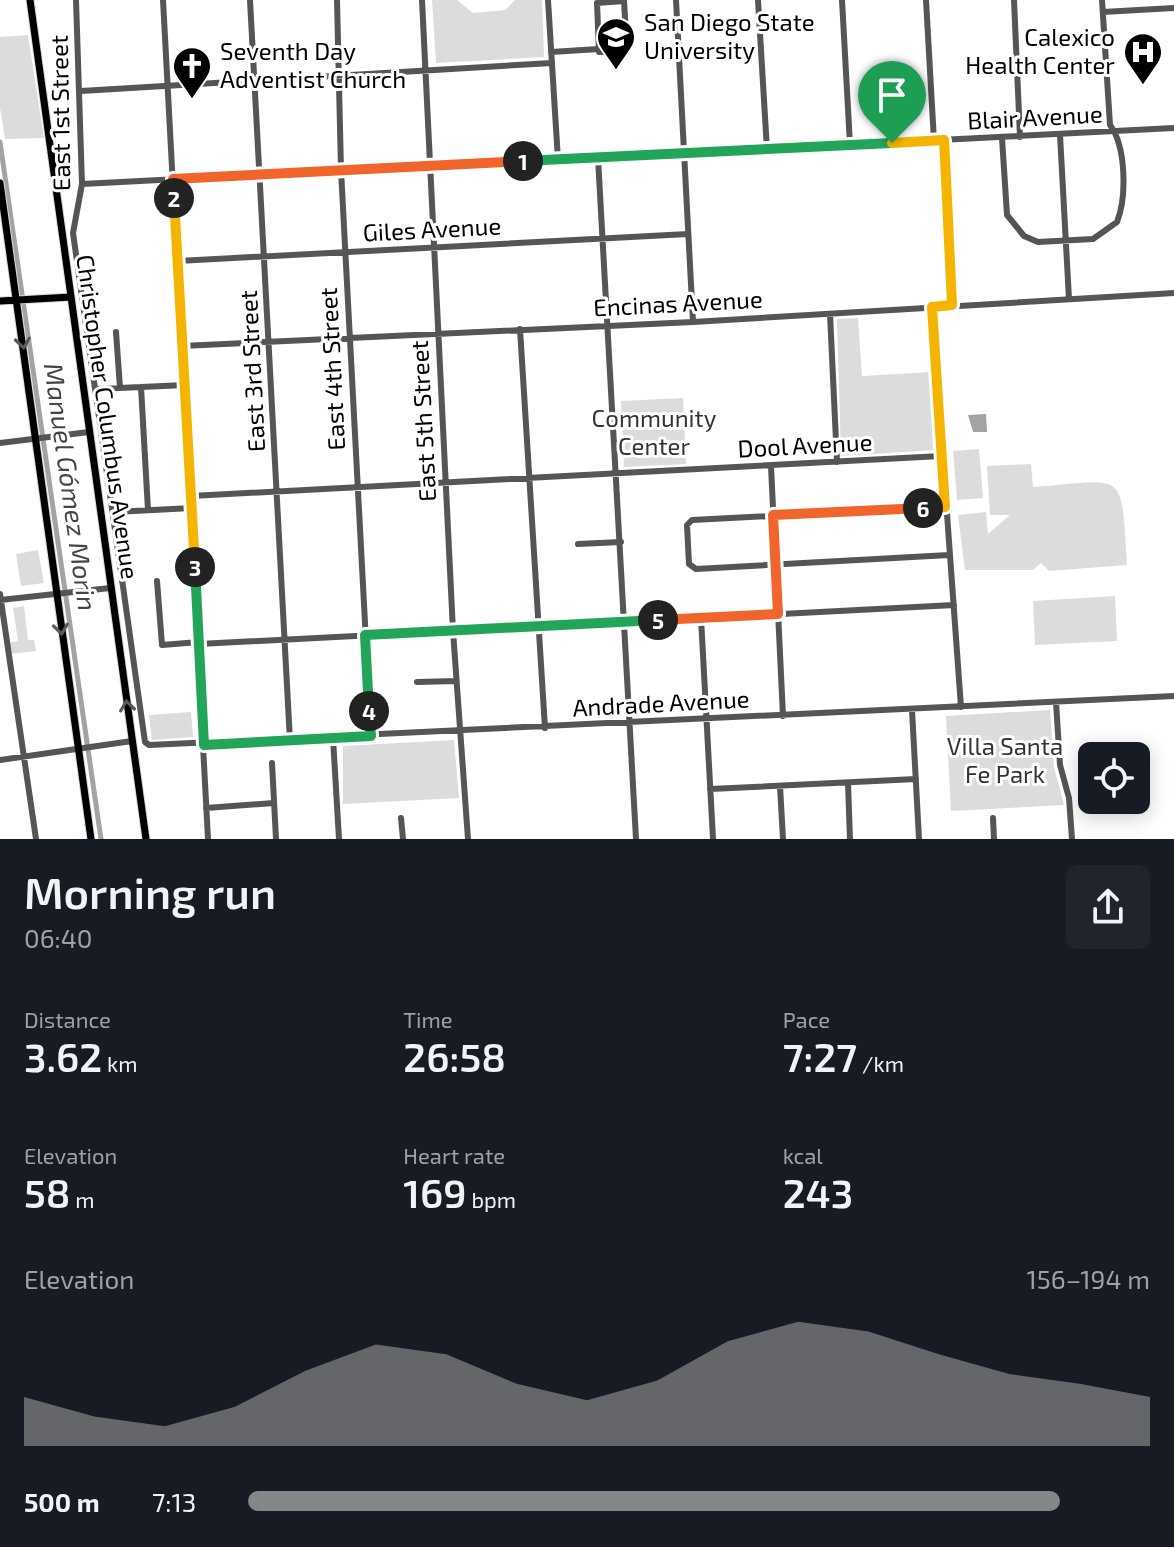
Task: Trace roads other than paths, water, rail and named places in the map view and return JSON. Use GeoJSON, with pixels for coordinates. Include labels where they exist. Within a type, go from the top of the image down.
{"type":"FeatureCollection","features":[{"type":"Feature","properties":{"kind":"main road","name":"Christopher Columbus Avenue"},"geometry":{"type":"LineString","coordinates":[[28,0],[146,839]]}},
{"type":"Feature","properties":{"kind":"main road"},"geometry":{"type":"LineString","coordinates":[[0,183],[91,839]]}},
{"type":"Feature","properties":{"kind":"main road"},"geometry":{"type":"LineString","coordinates":[[0,301],[71,297]]}},
{"type":"Feature","properties":{"kind":"street","name":"East 1st Street"},"geometry":{"type":"LineString","coordinates":[[76,0],[82,184],[73,233],[145,742],[149,745]]}},
{"type":"Feature","properties":{"kind":"street"},"geometry":{"type":"LineString","coordinates":[[163,0],[208,839]]}},
{"type":"Feature","properties":{"kind":"street","name":"East 3rd Street"},"geometry":{"type":"LineString","coordinates":[[250,0],[290,741]]}},
{"type":"Feature","properties":{"kind":"street","name":"East 4th Street"},"geometry":{"type":"LineString","coordinates":[[337,0],[341,170],[371,736]]}},
{"type":"Feature","properties":{"kind":"street","name":"East 5th Street"},"geometry":{"type":"LineString","coordinates":[[422,0],[453,631],[468,839]]}},
{"type":"Feature","properties":{"kind":"street"},"geometry":{"type":"LineString","coordinates":[[548,0],[558,160]]}},
{"type":"Feature","properties":{"kind":"street"},"geometry":{"type":"LineString","coordinates":[[676,0],[693,322]]}},
{"type":"Feature","properties":{"kind":"street"},"geometry":{"type":"LineString","coordinates":[[758,0],[767,150]]}},
{"type":"Feature","properties":{"kind":"street"},"geometry":{"type":"LineString","coordinates":[[842,0],[850,145]]}},
{"type":"Feature","properties":{"kind":"street"},"geometry":{"type":"LineString","coordinates":[[926,0],[934,141]]}},
{"type":"Feature","properties":{"kind":"street"},"geometry":{"type":"LineString","coordinates":[[1014,0],[1020,137]]}},
{"type":"Feature","properties":{"kind":"street"},"geometry":{"type":"LineString","coordinates":[[1002,138],[1006,205],[1012,224],[1032,241],[1093,239],[1117,222],[1122,202],[1119,137],[1110,125],[1102,0]]}},
{"type":"Feature","properties":{"kind":"street"},"geometry":{"type":"LineString","coordinates":[[551,52],[627,51],[624,1],[597,3],[599,49]]}},
{"type":"Feature","properties":{"kind":"street"},"geometry":{"type":"LineString","coordinates":[[1103,12],[1174,8]]}},
{"type":"Feature","properties":{"kind":"street"},"geometry":{"type":"LineString","coordinates":[[81,91],[552,63]]}},
{"type":"Feature","properties":{"kind":"street","name":"Blair Avenue"},"geometry":{"type":"LineString","coordinates":[[82,184],[1174,128]]}},
{"type":"Feature","properties":{"kind":"street"},"geometry":{"type":"LineString","coordinates":[[1060,135],[1069,299]]}},
{"type":"Feature","properties":{"kind":"street"},"geometry":{"type":"LineString","coordinates":[[944,140],[952,305]]}},
{"type":"Feature","properties":{"kind":"street"},"geometry":{"type":"LineString","coordinates":[[598,158],[636,839]]}},
{"type":"Feature","properties":{"kind":"street","name":"Giles Avenue"},"geometry":{"type":"LineString","coordinates":[[178,261],[688,234]]}},
{"type":"Feature","properties":{"kind":"street","name":"Encinas Avenue"},"geometry":{"type":"LineString","coordinates":[[182,346],[693,322],[1174,293]]}},
{"type":"Feature","properties":{"kind":"street"},"geometry":{"type":"LineString","coordinates":[[932,307],[961,707]]}},
{"type":"Feature","properties":{"kind":"street"},"geometry":{"type":"LineString","coordinates":[[830,314],[837,462]]}},
{"type":"Feature","properties":{"kind":"street"},"geometry":{"type":"LineString","coordinates":[[520,329],[545,728]]}},
{"type":"Feature","properties":{"kind":"street"},"geometry":{"type":"LineString","coordinates":[[116,332],[120,388]]}},
{"type":"Feature","properties":{"kind":"street"},"geometry":{"type":"LineString","coordinates":[[97,389],[185,385]]}},
{"type":"Feature","properties":{"kind":"street"},"geometry":{"type":"LineString","coordinates":[[141,387],[148,510]]}},
{"type":"Feature","properties":{"kind":"street"},"geometry":{"type":"LineString","coordinates":[[0,443],[89,432]]}},
{"type":"Feature","properties":{"kind":"street","name":"Dool Avenue"},"geometry":{"type":"LineString","coordinates":[[191,496],[941,456]]}},
{"type":"Feature","properties":{"kind":"street"},"geometry":{"type":"LineString","coordinates":[[771,466],[783,716]]}},
{"type":"Feature","properties":{"kind":"street"},"geometry":{"type":"LineString","coordinates":[[945,507],[692,520],[687,525],[692,568],[949,555]]}},
{"type":"Feature","properties":{"kind":"street"},"geometry":{"type":"LineString","coordinates":[[114,512],[192,508]]}},
{"type":"Feature","properties":{"kind":"street"},"geometry":{"type":"LineString","coordinates":[[578,544],[621,542]]}},
{"type":"Feature","properties":{"kind":"street"},"geometry":{"type":"LineString","coordinates":[[157,581],[162,645],[954,605]]}},
{"type":"Feature","properties":{"kind":"street"},"geometry":{"type":"LineString","coordinates":[[0,600],[110,588]]}},
{"type":"Feature","properties":{"kind":"street"},"geometry":{"type":"LineString","coordinates":[[0,594],[36,839]]}},
{"type":"Feature","properties":{"kind":"street"},"geometry":{"type":"LineString","coordinates":[[701,618],[713,839]]}},
{"type":"Feature","properties":{"kind":"street"},"geometry":{"type":"LineString","coordinates":[[417,682],[456,681]]}},
{"type":"Feature","properties":{"kind":"street","name":"Andrade Avenue"},"geometry":{"type":"LineString","coordinates":[[149,745],[290,741],[1174,696]]}},
{"type":"Feature","properties":{"kind":"street"},"geometry":{"type":"LineString","coordinates":[[1056,702],[1060,765],[1069,798],[1072,839]]}},
{"type":"Feature","properties":{"kind":"street"},"geometry":{"type":"LineString","coordinates":[[912,710],[919,839]]}},
{"type":"Feature","properties":{"kind":"street"},"geometry":{"type":"LineString","coordinates":[[333,738],[339,839]]}},
{"type":"Feature","properties":{"kind":"street"},"geometry":{"type":"LineString","coordinates":[[0,760],[132,741]]}},
{"type":"Feature","properties":{"kind":"street"},"geometry":{"type":"LineString","coordinates":[[272,763],[276,839]]}},
{"type":"Feature","properties":{"kind":"street"},"geometry":{"type":"LineString","coordinates":[[710,789],[916,779]]}},
{"type":"Feature","properties":{"kind":"street"},"geometry":{"type":"LineString","coordinates":[[848,783],[850,839]]}},
{"type":"Feature","properties":{"kind":"street"},"geometry":{"type":"LineString","coordinates":[[780,786],[783,839]]}},
{"type":"Feature","properties":{"kind":"street"},"geometry":{"type":"LineString","coordinates":[[206,808],[274,803]]}},
{"type":"Feature","properties":{"kind":"street"},"geometry":{"type":"LineString","coordinates":[[401,818],[403,839]]}},
{"type":"Feature","properties":{"kind":"street"},"geometry":{"type":"LineString","coordinates":[[993,818],[994,839]]}},
{"type":"Feature","properties":{"kind":"waterway","name":"Manuel Gómez Morin"},"geometry":{"type":"LineString","coordinates":[[0,142],[101,839]]}},
{"type":"Feature","properties":{"kind":"place","name":"San Diego State University"},"geometry":{"type":"Point","coordinates":[616,71]}},
{"type":"Feature","properties":{"kind":"place","name":"Calexico Health Center"},"geometry":{"type":"Point","coordinates":[1143,86]}},
{"type":"Feature","properties":{"kind":"place","name":"Seventh Day Adventist Church"},"geometry":{"type":"Point","coordinates":[192,100]}},
{"type":"Feature","properties":{"kind":"park label","name":"Community Center"},"geometry":{"type":"Point","coordinates":[654,433]}},
{"type":"Feature","properties":{"kind":"park label","name":"Villa Santa Fe Park"},"geometry":{"type":"Point","coordinates":[1005,761]}}]}
